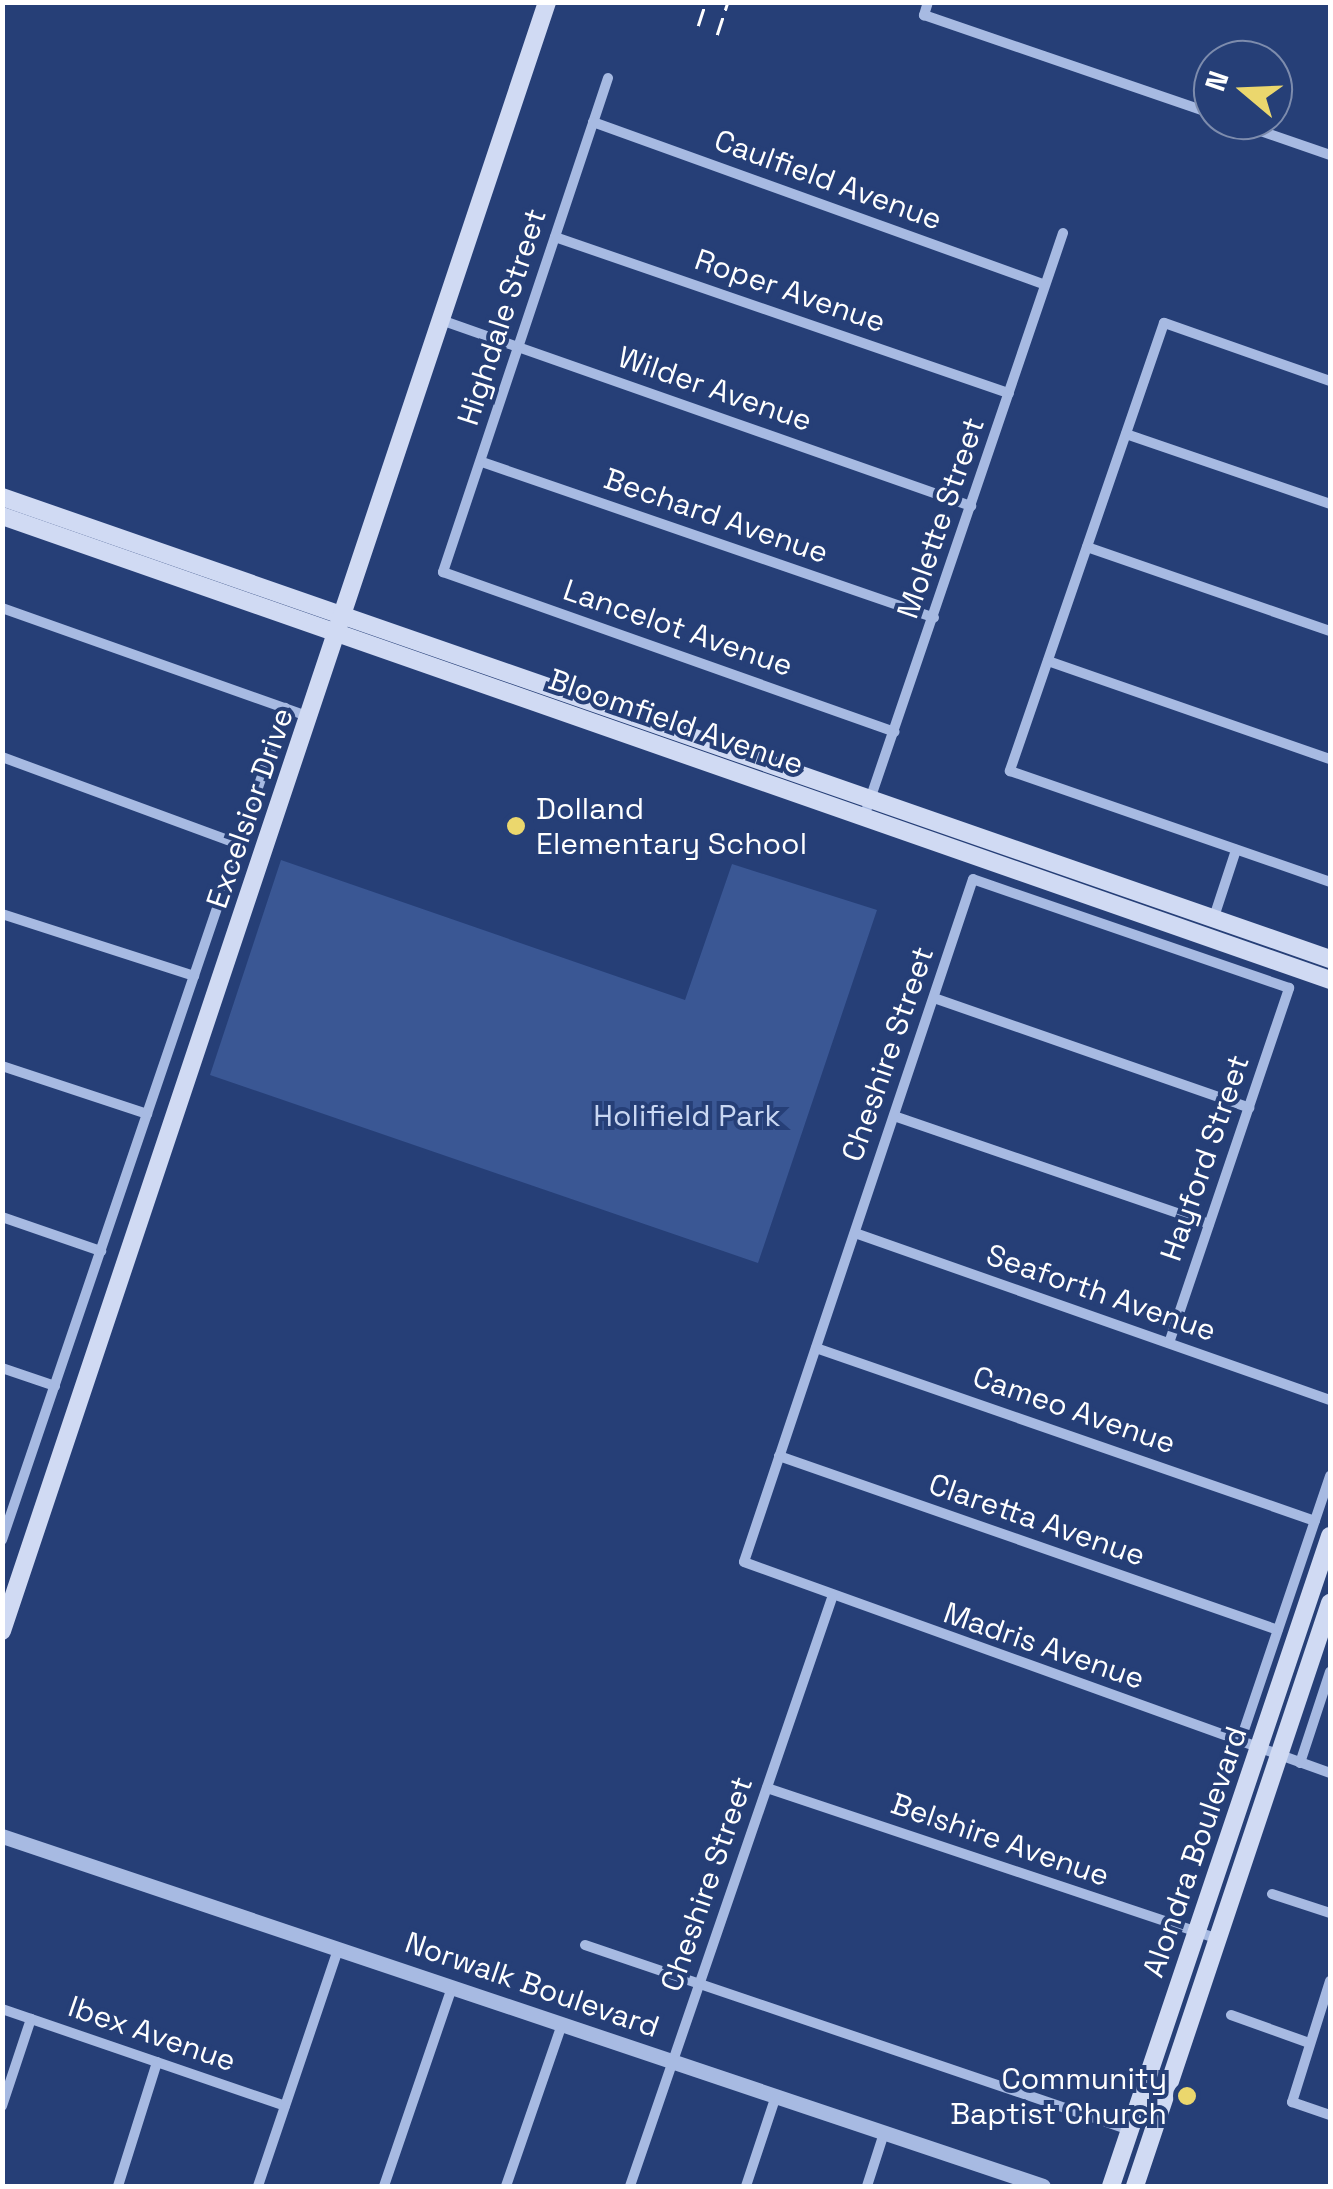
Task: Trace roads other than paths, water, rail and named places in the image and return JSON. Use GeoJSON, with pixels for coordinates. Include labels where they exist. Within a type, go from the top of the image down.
{"type":"FeatureCollection","features":[{"type":"Feature","properties":{"kind":"main road","name":"Excelsior Drive"},"geometry":{"type":"LineString","coordinates":[[2,1631],[547,2]]}},
{"type":"Feature","properties":{"kind":"main road","name":"Bloomfield Avenue"},"geometry":{"type":"LineString","coordinates":[[2,497],[340,626],[864,817],[1330,980]]}},
{"type":"Feature","properties":{"kind":"main road","name":"Bloomfield Avenue"},"geometry":{"type":"LineString","coordinates":[[2,516],[871,797],[1330,959]]}},
{"type":"Feature","properties":{"kind":"main road","name":"Alondra Boulevard"},"geometry":{"type":"LineString","coordinates":[[1111,2186],[1330,1536]]}},
{"type":"Feature","properties":{"kind":"main road","name":"Alondra Boulevard"},"geometry":{"type":"LineString","coordinates":[[1134,2186],[1330,1603]]}},
{"type":"Feature","properties":{"kind":"street"},"geometry":{"type":"LineString","coordinates":[[926,8],[1193,107]]}},
{"type":"Feature","properties":{"kind":"street","name":"Highdale Street"},"geometry":{"type":"LineString","coordinates":[[443,572],[608,78]]}},
{"type":"Feature","properties":{"kind":"street","name":"Caulfield Avenue"},"geometry":{"type":"LineString","coordinates":[[594,122],[1046,285]]}},
{"type":"Feature","properties":{"kind":"street"},"geometry":{"type":"LineString","coordinates":[[1287,140],[1330,155]]}},
{"type":"Feature","properties":{"kind":"street","name":"Molette Street"},"geometry":{"type":"LineString","coordinates":[[864,817],[1063,234]]}},
{"type":"Feature","properties":{"kind":"street","name":"Roper Avenue"},"geometry":{"type":"LineString","coordinates":[[555,237],[1010,393]]}},
{"type":"Feature","properties":{"kind":"street","name":"Wilder Avenue"},"geometry":{"type":"LineString","coordinates":[[442,320],[972,506]]}},
{"type":"Feature","properties":{"kind":"street"},"geometry":{"type":"LineString","coordinates":[[1330,381],[1164,323],[1010,771],[1330,882]]}},
{"type":"Feature","properties":{"kind":"street"},"geometry":{"type":"LineString","coordinates":[[1126,434],[1330,504]]}},
{"type":"Feature","properties":{"kind":"street","name":"Bechard Avenue"},"geometry":{"type":"LineString","coordinates":[[482,462],[934,618]]}},
{"type":"Feature","properties":{"kind":"street"},"geometry":{"type":"LineString","coordinates":[[1087,547],[1330,631]]}},
{"type":"Feature","properties":{"kind":"street","name":"Lancelot Avenue"},"geometry":{"type":"LineString","coordinates":[[443,572],[896,732]]}},
{"type":"Feature","properties":{"kind":"street"},"geometry":{"type":"LineString","coordinates":[[2,608],[310,717]]}},
{"type":"Feature","properties":{"kind":"street"},"geometry":{"type":"LineString","coordinates":[[1048,661],[1330,760]]}},
{"type":"Feature","properties":{"kind":"street","name":"Excelsior Drive"},"geometry":{"type":"LineString","coordinates":[[2,1540],[285,708]]}},
{"type":"Feature","properties":{"kind":"street"},"geometry":{"type":"LineString","coordinates":[[2,758],[239,844]]}},
{"type":"Feature","properties":{"kind":"street"},"geometry":{"type":"LineString","coordinates":[[1200,957],[1236,850]]}},
{"type":"Feature","properties":{"kind":"street","name":"Cheshire Street"},"geometry":{"type":"LineString","coordinates":[[744,1562],[973,879],[1289,988]]}},
{"type":"Feature","properties":{"kind":"street"},"geometry":{"type":"LineString","coordinates":[[2,914],[194,976]]}},
{"type":"Feature","properties":{"kind":"street","name":"Hayford Street"},"geometry":{"type":"LineString","coordinates":[[1169,1343],[1289,988]]}},
{"type":"Feature","properties":{"kind":"street"},"geometry":{"type":"LineString","coordinates":[[934,998],[1248,1108]]}},
{"type":"Feature","properties":{"kind":"street"},"geometry":{"type":"LineString","coordinates":[[2,1066],[147,1114]]}},
{"type":"Feature","properties":{"kind":"street"},"geometry":{"type":"LineString","coordinates":[[894,1116],[1209,1224]]}},
{"type":"Feature","properties":{"kind":"street"},"geometry":{"type":"LineString","coordinates":[[2,1217],[100,1251]]}},
{"type":"Feature","properties":{"kind":"street","name":"Seaforth Avenue"},"geometry":{"type":"LineString","coordinates":[[855,1233],[1330,1400]]}},
{"type":"Feature","properties":{"kind":"street","name":"Cameo Avenue"},"geometry":{"type":"LineString","coordinates":[[816,1348],[1315,1520]]}},
{"type":"Feature","properties":{"kind":"street"},"geometry":{"type":"LineString","coordinates":[[2,1368],[55,1386]]}},
{"type":"Feature","properties":{"kind":"street","name":"Claretta Avenue"},"geometry":{"type":"LineString","coordinates":[[779,1456],[1278,1630]]}},
{"type":"Feature","properties":{"kind":"street","name":"Alondra Boulevard"},"geometry":{"type":"LineString","coordinates":[[1240,1742],[1330,1476]]}},
{"type":"Feature","properties":{"kind":"street","name":"Madris Avenue"},"geometry":{"type":"LineString","coordinates":[[744,1562],[832,1598],[1330,1773]]}},
{"type":"Feature","properties":{"kind":"street","name":"Cheshire Street"},"geometry":{"type":"LineString","coordinates":[[630,2186],[832,1598]]}},
{"type":"Feature","properties":{"kind":"street"},"geometry":{"type":"LineString","coordinates":[[1300,1763],[1330,1672]]}},
{"type":"Feature","properties":{"kind":"street","name":"Belshire Avenue"},"geometry":{"type":"LineString","coordinates":[[767,1788],[1218,1939]]}},
{"type":"Feature","properties":{"kind":"street","name":"Norwalk Boulevard"},"geometry":{"type":"LineString","coordinates":[[2,1836],[884,2133],[994,2179],[1044,2186]]}},
{"type":"Feature","properties":{"kind":"street"},"geometry":{"type":"LineString","coordinates":[[1272,1894],[1330,1913]]}},
{"type":"Feature","properties":{"kind":"street"},"geometry":{"type":"LineString","coordinates":[[584,1946],[1130,2130]]}},
{"type":"Feature","properties":{"kind":"street"},"geometry":{"type":"LineString","coordinates":[[258,2186],[338,1949]]}},
{"type":"Feature","properties":{"kind":"street"},"geometry":{"type":"LineString","coordinates":[[1330,1981],[1292,2102],[1330,2115]]}},
{"type":"Feature","properties":{"kind":"street"},"geometry":{"type":"LineString","coordinates":[[384,2186],[452,1988]]}},
{"type":"Feature","properties":{"kind":"street","name":"Ibex Avenue"},"geometry":{"type":"LineString","coordinates":[[2,2009],[286,2106]]}},
{"type":"Feature","properties":{"kind":"street"},"geometry":{"type":"LineString","coordinates":[[1231,2014],[1309,2043]]}},
{"type":"Feature","properties":{"kind":"street"},"geometry":{"type":"LineString","coordinates":[[2,2106],[31,2019]]}},
{"type":"Feature","properties":{"kind":"street"},"geometry":{"type":"LineString","coordinates":[[506,2186],[562,2024]]}},
{"type":"Feature","properties":{"kind":"street"},"geometry":{"type":"LineString","coordinates":[[118,2186],[158,2062]]}},
{"type":"Feature","properties":{"kind":"street"},"geometry":{"type":"LineString","coordinates":[[746,2186],[776,2096]]}},
{"type":"Feature","properties":{"kind":"street"},"geometry":{"type":"LineString","coordinates":[[867,2186],[884,2133]]}},
{"type":"Feature","properties":{"kind":"railway"},"geometry":{"type":"LineString","coordinates":[[698,26],[706,2]]}},
{"type":"Feature","properties":{"kind":"railway"},"geometry":{"type":"LineString","coordinates":[[717,35],[728,2]]}},
{"type":"Feature","properties":{"kind":"place","name":"Dolland Elementary School"},"geometry":{"type":"Point","coordinates":[516,826]}},
{"type":"Feature","properties":{"kind":"place","name":"Community Baptist Church"},"geometry":{"type":"Point","coordinates":[1187,2096]}},
{"type":"Feature","properties":{"kind":"park label","name":"Holifield Park"},"geometry":{"type":"Point","coordinates":[687,1116]}}]}
